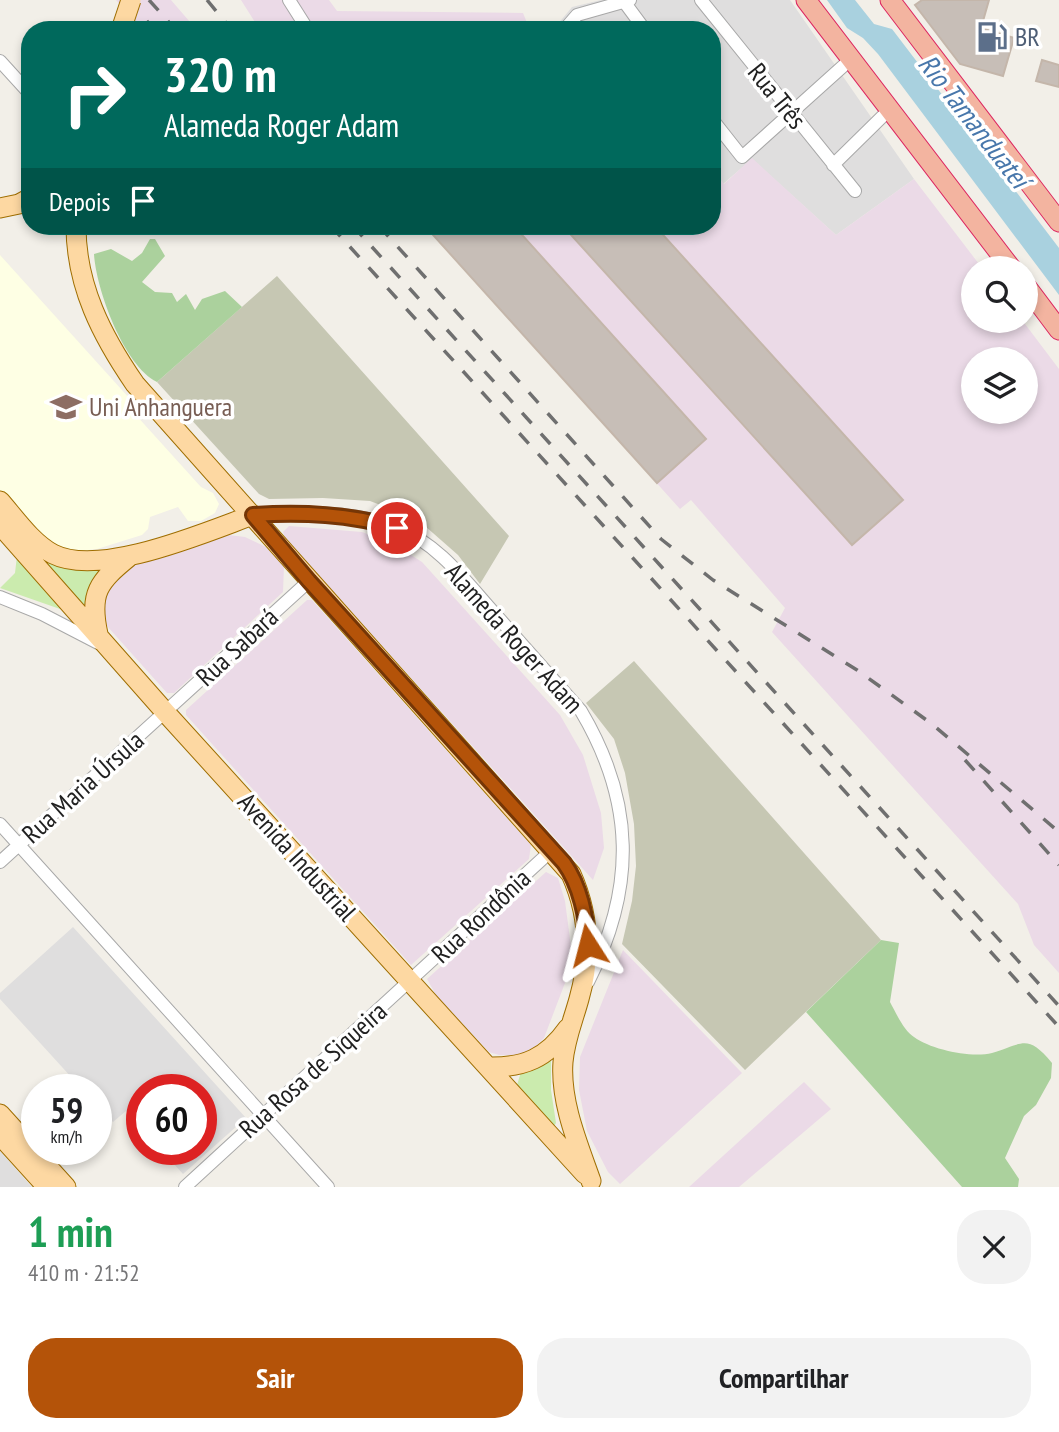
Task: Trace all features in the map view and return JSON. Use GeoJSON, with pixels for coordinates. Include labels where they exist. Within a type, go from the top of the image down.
{"type":"FeatureCollection","features":[{"type":"Feature","properties":{"kind":"highway"},"geometry":{"type":"LineString","coordinates":[[806,0],[1002,256]]}},
{"type":"Feature","properties":{"kind":"highway"},"geometry":{"type":"LineString","coordinates":[[890,0],[1059,222]]}},
{"type":"Feature","properties":{"kind":"highway"},"geometry":{"type":"LineString","coordinates":[[1038,302],[1059,330]]}},
{"type":"Feature","properties":{"kind":"main road"},"geometry":{"type":"LineString","coordinates":[[124,21],[131,0]]}},
{"type":"Feature","properties":{"kind":"main road"},"geometry":{"type":"LineString","coordinates":[[0,208],[21,203]]}},
{"type":"Feature","properties":{"kind":"main road"},"geometry":{"type":"LineString","coordinates":[[76,235],[83,284],[106,338],[147,399],[552,850],[573,879],[587,933],[586,965],[579,999],[568,1027],[557,1044],[530,1062],[516,1066],[488,1067]]}},
{"type":"Feature","properties":{"kind":"main road"},"geometry":{"type":"LineString","coordinates":[[232,493],[235,511],[226,525],[246,529],[275,542]]}},
{"type":"Feature","properties":{"kind":"main road","name":"Alameda Roger Adam"},"geometry":{"type":"LineString","coordinates":[[0,501],[33,538],[52,554],[76,560],[100,561],[131,555],[253,515]]}},
{"type":"Feature","properties":{"kind":"main road","name":"Avenida Industrial"},"geometry":{"type":"LineString","coordinates":[[0,525],[166,713],[594,1184]]}},
{"type":"Feature","properties":{"kind":"main road","name":"Alameda Roger Adam"},"geometry":{"type":"LineString","coordinates":[[98,635],[94,615],[95,595],[105,579],[131,555]]}},
{"type":"Feature","properties":{"kind":"main road"},"geometry":{"type":"LineString","coordinates":[[568,1027],[563,1064],[565,1092],[594,1184]]}},
{"type":"Feature","properties":{"kind":"main road"},"geometry":{"type":"LineString","coordinates":[[0,1114],[66,1187]]}},
{"type":"Feature","properties":{"kind":"main road"},"geometry":{"type":"LineString","coordinates":[[0,1135],[47,1187]]}},
{"type":"Feature","properties":{"kind":"street"},"geometry":{"type":"LineString","coordinates":[[289,0],[302,21]]}},
{"type":"Feature","properties":{"kind":"street","name":"Rua Três"},"geometry":{"type":"LineString","coordinates":[[701,0],[718,21]]}},
{"type":"Feature","properties":{"kind":"street"},"geometry":{"type":"LineString","coordinates":[[572,21],[577,15],[627,1],[639,21]]}},
{"type":"Feature","properties":{"kind":"street","name":"Rua Três"},"geometry":{"type":"LineString","coordinates":[[721,25],[855,191]]}},
{"type":"Feature","properties":{"kind":"street"},"geometry":{"type":"LineString","coordinates":[[721,130],[742,157],[851,59]]}},
{"type":"Feature","properties":{"kind":"street"},"geometry":{"type":"LineString","coordinates":[[0,61],[21,84]]}},
{"type":"Feature","properties":{"kind":"street"},"geometry":{"type":"LineString","coordinates":[[833,165],[889,110]]}},
{"type":"Feature","properties":{"kind":"street","name":"Alameda Roger Adam"},"geometry":{"type":"LineString","coordinates":[[253,515],[325,514],[366,519],[397,528],[440,555],[581,710],[596,735],[613,780],[624,841],[622,880],[615,915],[601,954],[579,999]]}},
{"type":"Feature","properties":{"kind":"street","name":"Rua Sabará"},"geometry":{"type":"LineString","coordinates":[[166,713],[309,581]]}},
{"type":"Feature","properties":{"kind":"street"},"geometry":{"type":"LineString","coordinates":[[0,597],[42,614],[111,650]]}},
{"type":"Feature","properties":{"kind":"street","name":"Rua Maria Úrsula"},"geometry":{"type":"LineString","coordinates":[[0,862],[166,713]]}},
{"type":"Feature","properties":{"kind":"street"},"geometry":{"type":"LineString","coordinates":[[0,824],[328,1187]]}},
{"type":"Feature","properties":{"kind":"street","name":"Rua Rondônia"},"geometry":{"type":"LineString","coordinates":[[410,981],[552,850]]}},
{"type":"Feature","properties":{"kind":"street"},"geometry":{"type":"LineString","coordinates":[[587,933],[601,928],[615,915]]}},
{"type":"Feature","properties":{"kind":"street","name":"Rua Rosa de Siqueira"},"geometry":{"type":"LineString","coordinates":[[185,1187],[410,981]]}},
{"type":"Feature","properties":{"kind":"shaded area"},"geometry":{"type":"Polygon","coordinates":[[[116,0],[171,0],[189,21],[134,21],[116,0]]]}},
{"type":"Feature","properties":{"kind":"shaded area"},"geometry":{"type":"Polygon","coordinates":[[[241,0],[329,0],[337,11],[523,13],[526,21],[254,21],[241,0]]]}},
{"type":"Feature","properties":{"kind":"shaded area"},"geometry":{"type":"Polygon","coordinates":[[[601,0],[790,0],[914,179],[836,235],[752,159],[723,184],[721,21],[560,21],[572,7],[601,0]]]}},
{"type":"Feature","properties":{"kind":"shaded area"},"geometry":{"type":"Polygon","coordinates":[[[752,158],[836,235],[914,179],[973,256],[961,256],[961,333],[1032,333],[1059,369],[1059,973],[1034,945],[1018,904],[772,632],[785,608],[691,500],[680,509],[433,235],[721,235],[721,180],[724,184],[752,158]]]}},
{"type":"Feature","properties":{"kind":"shaded area","name":"Uni Anhanguera"},"geometry":{"type":"Polygon","coordinates":[[[0,255],[131,400],[135,414],[201,487],[213,493],[219,504],[215,513],[201,521],[188,521],[178,507],[150,517],[148,529],[142,535],[97,549],[80,551],[52,545],[0,495],[0,255]]]}},
{"type":"Feature","properties":{"kind":"shaded area"},"geometry":{"type":"Polygon","coordinates":[[[277,276],[509,536],[480,584],[458,555],[417,519],[370,501],[269,499],[259,494],[157,382],[277,276]]]}},
{"type":"Feature","properties":{"kind":"shaded area"},"geometry":{"type":"Polygon","coordinates":[[[289,526],[362,532],[397,546],[422,562],[560,715],[583,755],[601,813],[604,848],[593,880],[285,538],[283,532],[289,526]]]}},
{"type":"Feature","properties":{"kind":"shaded area"},"geometry":{"type":"Polygon","coordinates":[[[228,535],[245,537],[266,547],[284,566],[283,592],[174,693],[167,693],[107,626],[103,603],[108,589],[136,564],[228,535]]]}},
{"type":"Feature","properties":{"kind":"shaded area"},"geometry":{"type":"Polygon","coordinates":[[[307,600],[312,600],[531,845],[529,859],[411,965],[186,715],[186,710],[307,600]]]}},
{"type":"Feature","properties":{"kind":"shaded area"},"geometry":{"type":"Polygon","coordinates":[[[634,661],[881,940],[745,1070],[622,944],[632,901],[636,866],[634,824],[625,773],[614,739],[586,703],[634,661]]]}},
{"type":"Feature","properties":{"kind":"shaded area"},"geometry":{"type":"Polygon","coordinates":[[[546,872],[558,878],[565,901],[573,962],[544,1038],[536,1046],[519,1055],[499,1055],[489,1052],[436,995],[427,979],[546,872]]]}},
{"type":"Feature","properties":{"kind":"shaded area"},"geometry":{"type":"Polygon","coordinates":[[[73,927],[206,1074],[126,1074],[126,1111],[113,1122],[112,1074],[68,1074],[0,999],[0,993],[73,927]]]}},
{"type":"Feature","properties":{"kind":"shaded area"},"geometry":{"type":"Polygon","coordinates":[[[623,950],[742,1073],[620,1184],[608,1172],[587,1131],[579,1090],[580,1057],[623,950]]]}},
{"type":"Feature","properties":{"kind":"shaded area"},"geometry":{"type":"Polygon","coordinates":[[[804,1082],[831,1109],[739,1187],[689,1187],[804,1082]]]}},
{"type":"Feature","properties":{"kind":"shaded area"},"geometry":{"type":"Polygon","coordinates":[[[217,1086],[246,1118],[217,1144],[217,1086]]]}},
{"type":"Feature","properties":{"kind":"shaded area"},"geometry":{"type":"Polygon","coordinates":[[[0,1151],[32,1187],[0,1187],[0,1151]]]}},
{"type":"Feature","properties":{"kind":"shaded area"},"geometry":{"type":"Polygon","coordinates":[[[175,1165],[193,1165],[183,1174],[175,1165]]]}},
{"type":"Feature","properties":{"kind":"green space"},"geometry":{"type":"Polygon","coordinates":[[[150,239],[155,239],[165,256],[142,282],[155,292],[172,293],[177,302],[186,294],[195,310],[202,299],[225,291],[242,307],[157,382],[145,373],[123,344],[106,306],[94,254],[111,249],[132,261],[142,253],[150,239]]]}},
{"type":"Feature","properties":{"kind":"green space"},"geometry":{"type":"Polygon","coordinates":[[[28,542],[108,566],[85,604],[81,605],[28,542]]]}},
{"type":"Feature","properties":{"kind":"green space"},"geometry":{"type":"Polygon","coordinates":[[[17,556],[61,606],[60,609],[0,588],[15,573],[17,556]]]}},
{"type":"Feature","properties":{"kind":"green space"},"geometry":{"type":"Polygon","coordinates":[[[881,940],[899,943],[890,1002],[914,1037],[941,1049],[963,1054],[992,1053],[1018,1044],[1030,1044],[1052,1063],[1051,1078],[1036,1105],[1024,1116],[1005,1158],[1019,1179],[1018,1187],[962,1187],[806,1012],[881,940]]]}},
{"type":"Feature","properties":{"kind":"green space"},"geometry":{"type":"Polygon","coordinates":[[[551,1057],[551,1090],[556,1123],[553,1128],[517,1085],[521,1072],[551,1057]]]}},
{"type":"Feature","properties":{"kind":"water"},"geometry":{"type":"Polygon","coordinates":[[[827,0],[855,0],[874,24],[892,29],[1059,248],[1059,295],[1038,267],[1038,256],[1030,256],[878,54],[863,38],[847,28],[827,0]]]}},
{"type":"Feature","properties":{"kind":"building","name":"BR"},"geometry":{"type":"Polygon","coordinates":[[[922,0],[989,0],[981,28],[1014,38],[1003,76],[960,64],[915,5],[922,0]]]}},
{"type":"Feature","properties":{"kind":"building"},"geometry":{"type":"Polygon","coordinates":[[[1042,60],[1059,65],[1059,87],[1036,81],[1042,60]]]}},
{"type":"Feature","properties":{"kind":"building"},"geometry":{"type":"Polygon","coordinates":[[[433,235],[522,235],[706,439],[657,483],[433,235]]]}},
{"type":"Feature","properties":{"kind":"building"},"geometry":{"type":"Polygon","coordinates":[[[571,235],[663,235],[903,500],[852,545],[571,235]]]}},
{"type":"Feature","properties":{"kind":"railway"},"geometry":{"type":"LineString","coordinates":[[128,0],[147,21]]}},
{"type":"Feature","properties":{"kind":"railway"},"geometry":{"type":"LineString","coordinates":[[149,0],[168,21]]}},
{"type":"Feature","properties":{"kind":"railway"},"geometry":{"type":"LineString","coordinates":[[207,0],[224,21]]}},
{"type":"Feature","properties":{"kind":"railway"},"geometry":{"type":"LineString","coordinates":[[339,235],[1059,1027]]}},
{"type":"Feature","properties":{"kind":"railway"},"geometry":{"type":"LineString","coordinates":[[361,235],[1059,1006]]}},
{"type":"Feature","properties":{"kind":"railway"},"geometry":{"type":"LineString","coordinates":[[387,235],[661,539],[713,580],[857,670],[932,724],[1059,832]]}},
{"type":"Feature","properties":{"kind":"railway"},"geometry":{"type":"LineString","coordinates":[[965,760],[1059,865]]}},
{"type":"Feature","properties":{"kind":"place","name":"BR"},"geometry":{"type":"Point","coordinates":[992,37]}},
{"type":"Feature","properties":{"kind":"place","name":"Uni Anhanguera"},"geometry":{"type":"Point","coordinates":[66,407]}},
{"type":"Feature","properties":{"kind":"route"},"geometry":{"type":"LineString","coordinates":[[397,528],[366,519],[325,514],[253,515],[309,581],[564,863],[575,883],[588,945]]}},
{"type":"Feature","properties":{"kind":"water label","name":"Rio Tamanduateí"},"geometry":{"type":"Point","coordinates":[974,121]}}]}
